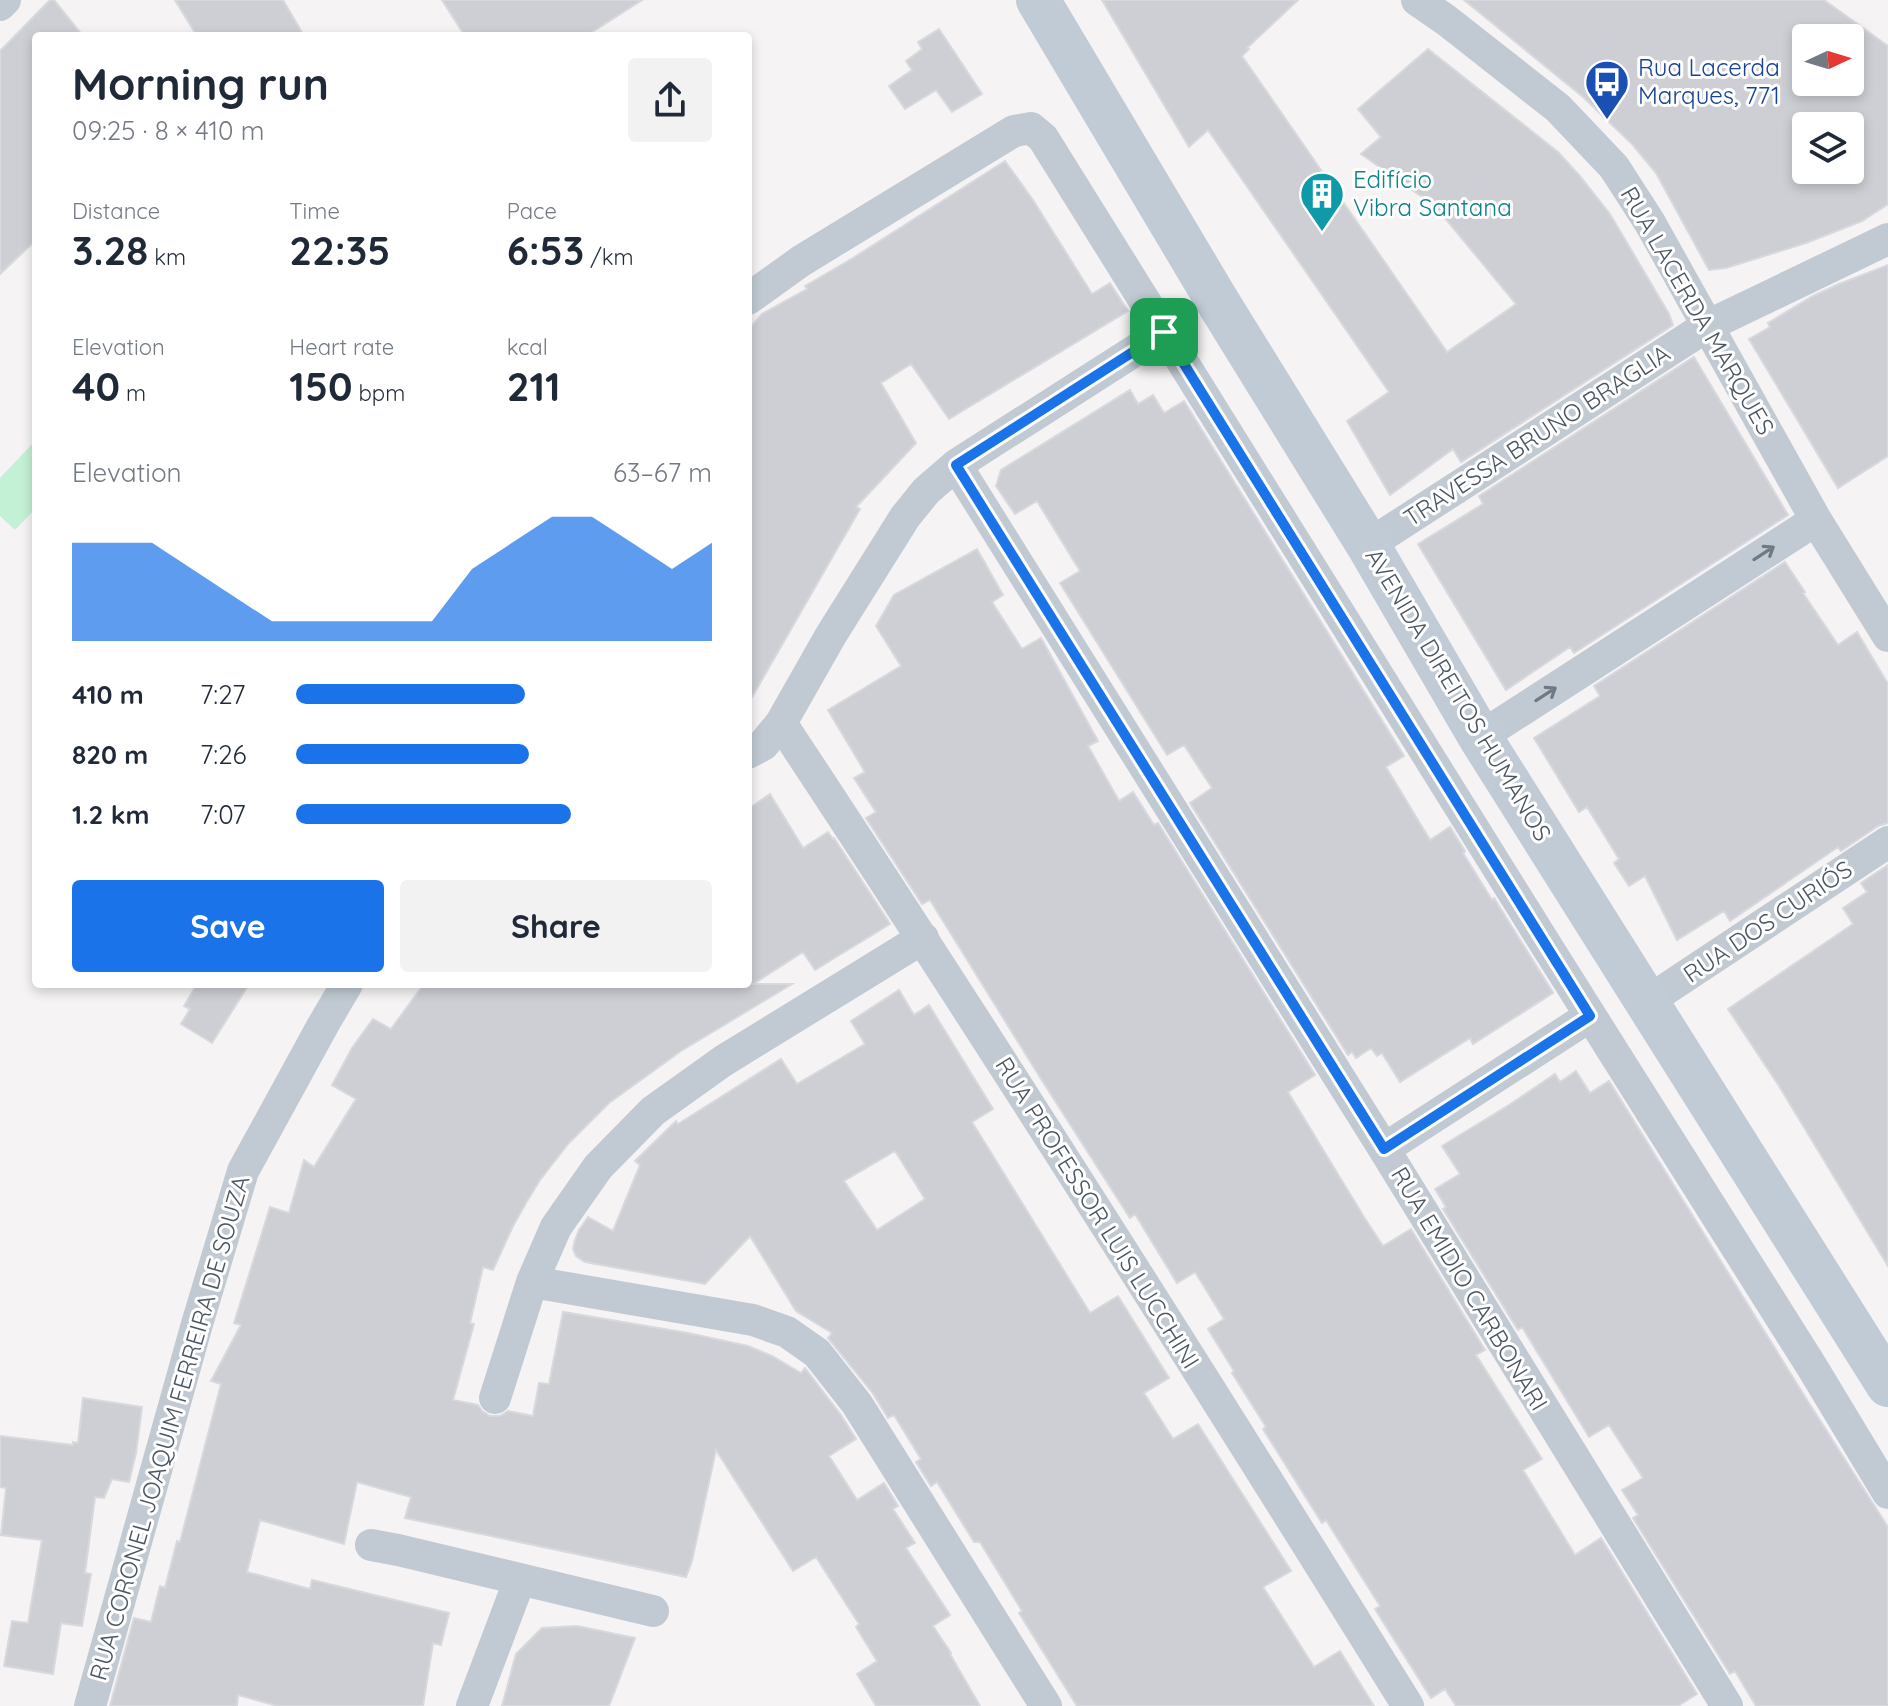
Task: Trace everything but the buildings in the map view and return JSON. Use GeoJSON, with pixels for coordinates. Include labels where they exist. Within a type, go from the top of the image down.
{"type":"FeatureCollection","features":[{"type":"Feature","properties":{"kind":"main road","name":"AVENIDA DIREITOS HUMANOS"},"geometry":{"type":"LineString","coordinates":[[1038,0],[1225,314],[1368,545],[1480,737],[1888,1385]]}},
{"type":"Feature","properties":{"kind":"street"},"geometry":{"type":"LineString","coordinates":[[0,5],[5,0]]}},
{"type":"Feature","properties":{"kind":"street","name":"RUA LACERDA MARQUES"},"geometry":{"type":"LineString","coordinates":[[1417,0],[1558,108],[1614,167],[1650,223],[1816,520],[1888,636]]}},
{"type":"Feature","properties":{"kind":"street"},"geometry":{"type":"LineString","coordinates":[[752,296],[801,261],[1014,131],[1031,128],[1043,138],[1888,1493]]}},
{"type":"Feature","properties":{"kind":"street","name":"TRAVESSA BRUNO BRAGLIA"},"geometry":{"type":"LineString","coordinates":[[1368,545],[1707,326],[1888,239]]}},
{"type":"Feature","properties":{"kind":"street"},"geometry":{"type":"LineString","coordinates":[[752,751],[763,745],[781,723],[831,635],[905,517],[926,491],[956,465],[1164,332]]}},
{"type":"Feature","properties":{"kind":"street","name":"RUA EMIDIO CARBONARI"},"geometry":{"type":"LineString","coordinates":[[956,465],[1384,1149],[1727,1706]]}},
{"type":"Feature","properties":{"kind":"street"},"geometry":{"type":"LineString","coordinates":[[1480,737],[1816,520]]}},
{"type":"Feature","properties":{"kind":"street","name":"RUA PROFESSOR LUIS LUCCHINI"},"geometry":{"type":"LineString","coordinates":[[781,723],[923,938],[1408,1706]]}},
{"type":"Feature","properties":{"kind":"street","name":"RUA DOS CURIÓS"},"geometry":{"type":"LineString","coordinates":[[1648,1001],[1888,842]]}},
{"type":"Feature","properties":{"kind":"street"},"geometry":{"type":"LineString","coordinates":[[495,1398],[532,1282],[556,1227],[598,1167],[653,1111],[723,1061],[923,938]]}},
{"type":"Feature","properties":{"kind":"street","name":"RUA CORONEL JOAQUIM FERREIRA DE SOUZA"},"geometry":{"type":"LineString","coordinates":[[90,1706],[243,1171],[345,988]]}},
{"type":"Feature","properties":{"kind":"street"},"geometry":{"type":"LineString","coordinates":[[1384,1149],[1590,1016]]}},
{"type":"Feature","properties":{"kind":"street"},"geometry":{"type":"LineString","coordinates":[[532,1282],[753,1320],[787,1332],[817,1353],[857,1404],[1046,1706]]}},
{"type":"Feature","properties":{"kind":"street"},"geometry":{"type":"LineString","coordinates":[[371,1545],[653,1611]]}},
{"type":"Feature","properties":{"kind":"street"},"geometry":{"type":"LineString","coordinates":[[472,1706],[520,1579]]}},
{"type":"Feature","properties":{"kind":"green space"},"geometry":{"type":"Polygon","coordinates":[[[32,444],[32,512],[15,530],[0,516],[0,478],[32,444]]]}},
{"type":"Feature","properties":{"kind":"place","name":"Rua Lacerda Marques, 771"},"geometry":{"type":"Point","coordinates":[1607,121]}},
{"type":"Feature","properties":{"kind":"place","name":"Edifício Vibra Santana"},"geometry":{"type":"Point","coordinates":[1322,233]}},
{"type":"Feature","properties":{"kind":"route"},"geometry":{"type":"LineString","coordinates":[[1164,332],[1590,1016],[1384,1149],[956,465],[1164,332]]}}]}
